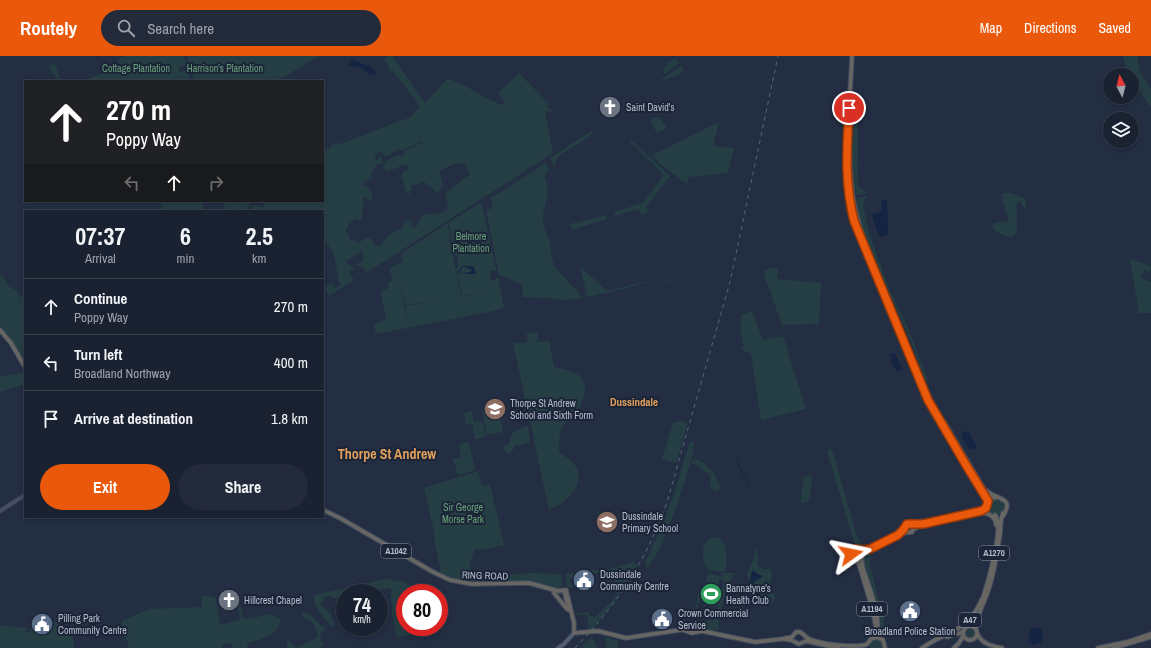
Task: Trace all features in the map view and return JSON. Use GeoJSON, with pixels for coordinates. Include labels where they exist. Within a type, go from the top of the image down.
{"type":"FeatureCollection","features":[{"type":"Feature","properties":{"kind":"highway"},"geometry":{"type":"LineString","coordinates":[[853,56],[850,167],[851,190],[857,220],[874,266],[936,410],[987,494],[1004,502],[1005,508],[1003,513],[995,515],[990,512],[981,511],[923,524],[907,524],[898,535]]}},
{"type":"Feature","properties":{"kind":"highway"},"geometry":{"type":"LineString","coordinates":[[853,56],[846,174],[854,221],[928,400],[987,499],[990,512]]}},
{"type":"Feature","properties":{"kind":"highway"},"geometry":{"type":"LineString","coordinates":[[0,330],[11,344],[24,365]]}},
{"type":"Feature","properties":{"kind":"highway"},"geometry":{"type":"LineString","coordinates":[[969,466],[991,495],[1001,497],[1006,502],[1007,509],[1003,517],[1000,531]]}},
{"type":"Feature","properties":{"kind":"highway"},"geometry":{"type":"LineString","coordinates":[[981,511],[995,498]]}},
{"type":"Feature","properties":{"kind":"highway","name":"RING ROAD"},"geometry":{"type":"LineString","coordinates":[[324,510],[340,518],[433,572],[450,580],[472,584],[529,583],[559,591],[565,591]]}},
{"type":"Feature","properties":{"kind":"highway"},"geometry":{"type":"LineString","coordinates":[[955,517],[984,512],[993,517],[996,522],[996,544]]}},
{"type":"Feature","properties":{"kind":"highway","name":"A1270"},"geometry":{"type":"LineString","coordinates":[[976,628],[975,623],[993,575],[1003,513]]}},
{"type":"Feature","properties":{"kind":"highway","name":"A1270"},"geometry":{"type":"LineString","coordinates":[[969,625],[974,620],[991,571],[998,523],[995,515]]}},
{"type":"Feature","properties":{"kind":"highway"},"geometry":{"type":"LineString","coordinates":[[912,524],[914,529]]}},
{"type":"Feature","properties":{"kind":"highway"},"geometry":{"type":"LineString","coordinates":[[867,550],[862,557],[856,561],[852,559],[851,554],[855,549],[867,550],[898,535],[907,532],[910,533],[923,524]]}},
{"type":"Feature","properties":{"kind":"highway"},"geometry":{"type":"LineString","coordinates":[[904,527],[907,532]]}},
{"type":"Feature","properties":{"kind":"highway"},"geometry":{"type":"LineString","coordinates":[[860,550],[862,557]]}},
{"type":"Feature","properties":{"kind":"highway","name":"A1194"},"geometry":{"type":"LineString","coordinates":[[862,557],[862,565],[876,611],[878,634],[880,637]]}},
{"type":"Feature","properties":{"kind":"highway","name":"A1194"},"geometry":{"type":"LineString","coordinates":[[856,561],[859,565],[874,617],[876,630],[871,639]]}},
{"type":"Feature","properties":{"kind":"highway","name":"RING ROAD"},"geometry":{"type":"LineString","coordinates":[[547,588],[554,593]]}},
{"type":"Feature","properties":{"kind":"highway","name":"A1042"},"geometry":{"type":"LineString","coordinates":[[547,588],[559,592],[565,591],[574,632]]}},
{"type":"Feature","properties":{"kind":"highway"},"geometry":{"type":"LineString","coordinates":[[554,593],[565,591],[574,623],[574,632],[598,631],[626,638],[680,630],[691,626],[695,630],[753,642],[782,639],[793,636],[796,632],[800,632],[808,639],[837,645],[862,646],[869,643]]}},
{"type":"Feature","properties":{"kind":"highway","name":"A47"},"geometry":{"type":"LineString","coordinates":[[922,648],[936,639],[960,628],[970,620],[974,615],[985,591]]}},
{"type":"Feature","properties":{"kind":"highway","name":"A1042"},"geometry":{"type":"LineString","coordinates":[[554,593],[569,611]]}},
{"type":"Feature","properties":{"kind":"highway"},"geometry":{"type":"LineString","coordinates":[[955,647],[959,643],[965,628],[969,625],[976,628],[977,633],[974,639],[959,643]]}},
{"type":"Feature","properties":{"kind":"highway"},"geometry":{"type":"LineString","coordinates":[[689,628],[690,632]]}},
{"type":"Feature","properties":{"kind":"highway"},"geometry":{"type":"LineString","coordinates":[[680,630],[693,633],[695,630]]}},
{"type":"Feature","properties":{"kind":"highway","name":"A47"},"geometry":{"type":"LineString","coordinates":[[977,633],[982,641],[1002,648]]}},
{"type":"Feature","properties":{"kind":"highway"},"geometry":{"type":"LineString","coordinates":[[963,634],[968,640]]}},
{"type":"Feature","properties":{"kind":"highway","name":"A47"},"geometry":{"type":"LineString","coordinates":[[922,648],[942,638],[963,634]]}},
{"type":"Feature","properties":{"kind":"highway"},"geometry":{"type":"LineString","coordinates":[[1098,648],[1122,643],[1151,634]]}},
{"type":"Feature","properties":{"kind":"highway"},"geometry":{"type":"LineString","coordinates":[[793,636],[794,641]]}},
{"type":"Feature","properties":{"kind":"highway"},"geometry":{"type":"LineString","coordinates":[[804,642],[805,636]]}},
{"type":"Feature","properties":{"kind":"highway"},"geometry":{"type":"LineString","coordinates":[[869,648],[871,639],[880,637],[884,642],[885,648]]}},
{"type":"Feature","properties":{"kind":"highway"},"geometry":{"type":"LineString","coordinates":[[1113,648],[1151,637]]}},
{"type":"Feature","properties":{"kind":"highway"},"geometry":{"type":"LineString","coordinates":[[782,639],[794,641],[798,644],[804,642],[838,648]]}},
{"type":"Feature","properties":{"kind":"highway"},"geometry":{"type":"LineString","coordinates":[[1122,648],[1144,639]]}},
{"type":"Feature","properties":{"kind":"highway"},"geometry":{"type":"LineString","coordinates":[[854,648],[865,648]]}},
{"type":"Feature","properties":{"kind":"main road"},"geometry":{"type":"LineString","coordinates":[[0,511],[24,496]]}},
{"type":"Feature","properties":{"kind":"main road"},"geometry":{"type":"LineString","coordinates":[[558,648],[563,645],[574,632]]}},
{"type":"Feature","properties":{"kind":"green space","name":"Cottage Plantation"},"geometry":{"type":"Polygon","coordinates":[[[122,56],[184,56],[187,68],[185,68],[185,66],[179,67],[179,72],[187,70],[190,80],[122,80],[121,78],[117,80],[85,80],[120,67],[118,61],[122,56]]]}},
{"type":"Feature","properties":{"kind":"green space","name":"Harrison's Plantation"},"geometry":{"type":"Polygon","coordinates":[[[187,56],[319,56],[279,80],[194,80],[187,56]]]}},
{"type":"Feature","properties":{"kind":"green space"},"geometry":{"type":"Polygon","coordinates":[[[388,56],[392,56],[425,103],[447,79],[462,84],[493,101],[506,105],[498,93],[519,73],[549,104],[547,106],[554,112],[545,111],[553,153],[366,273],[364,268],[357,266],[356,264],[363,262],[363,251],[345,261],[355,269],[349,272],[354,280],[329,296],[325,288],[330,283],[336,288],[341,285],[334,254],[324,242],[324,210],[252,210],[252,206],[254,205],[263,208],[264,202],[324,202],[324,150],[331,148],[330,146],[339,143],[341,144],[409,118],[419,108],[417,102],[393,71],[391,72],[384,59],[388,56]],[[422,141],[403,150],[399,149],[386,157],[382,152],[377,154],[375,160],[380,156],[382,157],[382,161],[380,164],[376,164],[371,174],[371,179],[365,181],[363,185],[371,190],[373,198],[370,200],[366,197],[363,198],[363,212],[361,220],[359,221],[355,219],[345,230],[349,235],[349,241],[354,240],[359,243],[364,239],[370,238],[376,246],[380,246],[390,235],[403,227],[405,221],[412,220],[411,227],[415,228],[418,221],[424,215],[440,213],[447,210],[448,204],[445,194],[470,175],[466,164],[455,164],[439,170],[443,185],[438,193],[435,193],[435,191],[423,181],[419,185],[412,185],[409,195],[401,176],[403,172],[408,170],[407,165],[402,165],[387,171],[383,168],[385,163],[389,160],[399,155],[403,157],[405,151],[423,142],[422,141]]]}},
{"type":"Feature","properties":{"kind":"green space"},"geometry":{"type":"Polygon","coordinates":[[[1123,56],[1137,56],[1140,72],[1151,89],[1151,107],[1139,91],[1139,68],[1125,68],[1123,56]]]}},
{"type":"Feature","properties":{"kind":"green space"},"geometry":{"type":"Polygon","coordinates":[[[675,58],[679,63],[664,74],[665,66],[675,58]]]}},
{"type":"Feature","properties":{"kind":"green space"},"geometry":{"type":"Polygon","coordinates":[[[55,62],[61,80],[58,80],[48,66],[55,62]]]}},
{"type":"Feature","properties":{"kind":"green space"},"geometry":{"type":"Polygon","coordinates":[[[682,65],[684,71],[673,77],[658,82],[682,65]]]}},
{"type":"Feature","properties":{"kind":"green space"},"geometry":{"type":"Polygon","coordinates":[[[854,108],[856,109],[857,119],[857,168],[859,187],[867,193],[857,195],[855,193],[857,191],[854,190],[852,163],[854,108]]]}},
{"type":"Feature","properties":{"kind":"green space"},"geometry":{"type":"Polygon","coordinates":[[[654,117],[659,117],[667,128],[657,133],[651,123],[651,120],[654,117]]]}},
{"type":"Feature","properties":{"kind":"green space"},"geometry":{"type":"Polygon","coordinates":[[[719,122],[713,146],[734,148],[728,173],[689,177],[687,184],[661,165],[652,155],[719,122]]]}},
{"type":"Feature","properties":{"kind":"green space"},"geometry":{"type":"Polygon","coordinates":[[[594,129],[591,135],[586,139],[561,155],[557,160],[555,167],[550,158],[594,129]]]}},
{"type":"Feature","properties":{"kind":"green space"},"geometry":{"type":"Polygon","coordinates":[[[630,139],[670,176],[646,207],[648,213],[641,215],[639,209],[615,216],[614,212],[643,203],[664,175],[629,141],[630,139]]]}},
{"type":"Feature","properties":{"kind":"green space"},"geometry":{"type":"Polygon","coordinates":[[[546,163],[549,170],[545,174],[545,181],[547,183],[547,197],[543,214],[543,224],[550,244],[554,266],[583,298],[566,300],[523,297],[522,284],[499,275],[486,210],[493,208],[491,198],[546,163]]]}},
{"type":"Feature","properties":{"kind":"green space"},"geometry":{"type":"Polygon","coordinates":[[[1004,193],[1011,193],[1026,199],[1026,206],[1024,208],[1020,201],[1017,202],[1017,231],[1012,237],[999,233],[992,228],[994,223],[1009,220],[1002,198],[1004,193]]]}},
{"type":"Feature","properties":{"kind":"green space"},"geometry":{"type":"Polygon","coordinates":[[[867,196],[863,205],[869,232],[888,286],[909,330],[928,381],[926,382],[909,336],[877,267],[865,234],[856,201],[858,200],[856,198],[867,196]]]}},
{"type":"Feature","properties":{"kind":"green space"},"geometry":{"type":"Polygon","coordinates":[[[160,202],[202,202],[204,210],[160,210],[162,203],[160,202]]]}},
{"type":"Feature","properties":{"kind":"green space"},"geometry":{"type":"Polygon","coordinates":[[[223,202],[250,202],[251,204],[247,208],[248,210],[225,210],[223,202]]]}},
{"type":"Feature","properties":{"kind":"green space","name":"Belmore Plantation"},"geometry":{"type":"Polygon","coordinates":[[[479,204],[482,204],[496,270],[490,271],[491,281],[498,278],[504,307],[494,311],[376,334],[374,324],[386,319],[381,292],[389,287],[388,283],[393,280],[389,268],[403,262],[401,254],[448,223],[450,240],[446,242],[450,241],[461,297],[484,293],[462,296],[456,269],[458,267],[457,256],[455,255],[449,222],[479,204]],[[397,274],[407,318],[405,322],[408,321],[405,306],[435,301],[405,305],[397,274]]]}},
{"type":"Feature","properties":{"kind":"green space"},"geometry":{"type":"Polygon","coordinates":[[[606,215],[607,219],[572,230],[570,224],[606,215]]]}},
{"type":"Feature","properties":{"kind":"green space"},"geometry":{"type":"Polygon","coordinates":[[[1130,259],[1151,266],[1150,272],[1144,270],[1140,278],[1151,282],[1151,313],[1139,313],[1130,259]]]}},
{"type":"Feature","properties":{"kind":"green space"},"geometry":{"type":"Polygon","coordinates":[[[580,266],[607,291],[643,282],[676,281],[676,282],[648,282],[588,297],[584,292],[586,291],[580,266]]]}},
{"type":"Feature","properties":{"kind":"green space"},"geometry":{"type":"Polygon","coordinates":[[[770,268],[778,269],[777,279],[821,283],[819,324],[782,325],[765,277],[764,271],[770,268]]]}},
{"type":"Feature","properties":{"kind":"green space"},"geometry":{"type":"Polygon","coordinates":[[[2,275],[10,288],[12,287],[15,289],[20,297],[24,295],[23,361],[12,341],[0,328],[0,276],[2,275]]]}},
{"type":"Feature","properties":{"kind":"green space"},"geometry":{"type":"Polygon","coordinates":[[[752,311],[763,340],[783,336],[806,409],[761,420],[751,354],[739,348],[744,347],[741,333],[741,315],[752,311]]]}},
{"type":"Feature","properties":{"kind":"green space"},"geometry":{"type":"Polygon","coordinates":[[[537,332],[539,340],[533,342],[549,341],[554,367],[568,370],[577,374],[583,380],[585,385],[585,393],[581,401],[581,405],[564,426],[560,435],[559,443],[559,452],[576,467],[578,481],[576,487],[567,499],[549,510],[513,343],[528,342],[526,334],[537,332]]]}},
{"type":"Feature","properties":{"kind":"green space"},"geometry":{"type":"Polygon","coordinates":[[[24,372],[24,384],[0,392],[0,377],[24,372]]]}},
{"type":"Feature","properties":{"kind":"green space"},"geometry":{"type":"Polygon","coordinates":[[[498,407],[503,432],[487,435],[482,411],[498,407]]]}},
{"type":"Feature","properties":{"kind":"green space"},"geometry":{"type":"Polygon","coordinates":[[[472,411],[474,422],[482,421],[486,437],[475,439],[472,424],[466,425],[464,413],[472,411]]]}},
{"type":"Feature","properties":{"kind":"green space"},"geometry":{"type":"Polygon","coordinates":[[[681,421],[688,423],[676,463],[662,459],[673,423],[681,421]]]}},
{"type":"Feature","properties":{"kind":"green space"},"geometry":{"type":"Polygon","coordinates":[[[528,426],[530,442],[518,446],[515,445],[512,452],[507,454],[503,447],[510,443],[512,434],[521,428],[528,426]]]}},
{"type":"Feature","properties":{"kind":"green space"},"geometry":{"type":"Polygon","coordinates":[[[690,441],[693,442],[694,445],[693,452],[678,502],[662,544],[648,568],[645,563],[664,521],[690,441]]]}},
{"type":"Feature","properties":{"kind":"green space"},"geometry":{"type":"Polygon","coordinates":[[[469,442],[475,470],[461,475],[458,474],[453,459],[461,458],[459,444],[469,442]]]}},
{"type":"Feature","properties":{"kind":"green space"},"geometry":{"type":"Polygon","coordinates":[[[832,449],[857,536],[861,543],[868,548],[860,548],[854,542],[828,455],[827,451],[832,449]]]}},
{"type":"Feature","properties":{"kind":"green space"},"geometry":{"type":"Polygon","coordinates":[[[694,459],[704,463],[711,470],[721,488],[718,491],[714,491],[711,487],[710,475],[694,463],[691,464],[692,460],[694,459]]]}},
{"type":"Feature","properties":{"kind":"green space","name":"Sir George Morse Park"},"geometry":{"type":"Polygon","coordinates":[[[478,471],[482,486],[490,484],[504,545],[482,550],[474,549],[473,556],[469,564],[473,573],[477,577],[486,579],[495,576],[530,573],[561,574],[562,585],[560,589],[530,582],[465,582],[439,574],[441,566],[434,541],[435,536],[424,488],[478,471]]]}},
{"type":"Feature","properties":{"kind":"green space"},"geometry":{"type":"Polygon","coordinates":[[[811,475],[812,481],[809,501],[801,503],[804,477],[811,475]]]}},
{"type":"Feature","properties":{"kind":"green space"},"geometry":{"type":"Polygon","coordinates":[[[996,499],[1003,504],[1004,507],[999,514],[996,515],[989,510],[988,507],[993,500],[996,499]]]}},
{"type":"Feature","properties":{"kind":"green space"},"geometry":{"type":"Polygon","coordinates":[[[609,511],[611,519],[598,522],[597,513],[609,511]]]}},
{"type":"Feature","properties":{"kind":"green space"},"geometry":{"type":"Polygon","coordinates":[[[714,537],[723,542],[725,546],[727,556],[725,572],[708,570],[704,561],[704,546],[709,539],[714,537]]]}},
{"type":"Feature","properties":{"kind":"green space"},"geometry":{"type":"Polygon","coordinates":[[[754,547],[757,551],[758,558],[761,559],[757,562],[758,566],[764,570],[769,568],[772,574],[767,589],[769,594],[775,594],[772,604],[771,597],[763,595],[759,600],[754,597],[747,574],[755,554],[754,547]]]}},
{"type":"Feature","properties":{"kind":"green space"},"geometry":{"type":"Polygon","coordinates":[[[870,553],[870,565],[879,607],[877,607],[863,563],[866,556],[870,553]]]}},
{"type":"Feature","properties":{"kind":"green space"},"geometry":{"type":"Polygon","coordinates":[[[633,562],[636,563],[637,566],[614,602],[592,629],[589,630],[587,615],[574,614],[588,612],[589,615],[595,617],[613,600],[617,595],[613,575],[596,573],[584,574],[569,581],[573,586],[571,588],[567,587],[565,574],[592,570],[607,570],[633,562]]]}},
{"type":"Feature","properties":{"kind":"green space"},"geometry":{"type":"Polygon","coordinates":[[[708,573],[720,576],[718,585],[706,582],[708,573]]]}},
{"type":"Feature","properties":{"kind":"green space"},"geometry":{"type":"Polygon","coordinates":[[[722,573],[736,573],[728,583],[718,624],[719,629],[716,631],[704,628],[696,622],[695,619],[697,599],[699,591],[701,590],[696,619],[705,623],[706,620],[713,621],[715,619],[724,580],[720,579],[722,573]]]}},
{"type":"Feature","properties":{"kind":"green space"},"geometry":{"type":"Polygon","coordinates":[[[390,578],[395,582],[402,580],[408,584],[396,584],[396,632],[392,613],[391,588],[388,589],[388,584],[363,584],[390,578]]]}},
{"type":"Feature","properties":{"kind":"green space"},"geometry":{"type":"Polygon","coordinates":[[[336,590],[336,599],[327,596],[321,604],[331,615],[335,625],[333,627],[317,609],[314,595],[336,590]]]}},
{"type":"Feature","properties":{"kind":"green space"},"geometry":{"type":"Polygon","coordinates":[[[201,596],[215,597],[220,625],[240,620],[238,605],[240,604],[244,619],[270,614],[281,619],[276,630],[268,636],[247,643],[248,648],[232,648],[233,644],[224,643],[222,648],[129,648],[121,621],[150,609],[202,607],[201,596]]]}},
{"type":"Feature","properties":{"kind":"green space"},"geometry":{"type":"Polygon","coordinates":[[[880,609],[884,613],[884,632],[882,633],[878,611],[880,609]]]}},
{"type":"Feature","properties":{"kind":"green space"},"geometry":{"type":"Polygon","coordinates":[[[302,612],[312,616],[325,628],[325,631],[321,632],[320,636],[324,646],[319,648],[287,648],[287,642],[290,640],[294,647],[299,647],[317,637],[317,632],[312,621],[307,620],[302,615],[302,612]]]}},
{"type":"Feature","properties":{"kind":"green space"},"geometry":{"type":"Polygon","coordinates":[[[47,621],[59,622],[60,629],[72,629],[74,648],[0,648],[0,625],[26,628],[26,632],[30,633],[31,627],[47,627],[47,621]]]}},
{"type":"Feature","properties":{"kind":"green space"},"geometry":{"type":"Polygon","coordinates":[[[968,627],[972,627],[976,633],[972,639],[968,639],[964,635],[964,631],[968,627]]]}},
{"type":"Feature","properties":{"kind":"green space"},"geometry":{"type":"Polygon","coordinates":[[[592,637],[597,648],[580,648],[592,637]]]}},
{"type":"Feature","properties":{"kind":"green space"},"geometry":{"type":"Polygon","coordinates":[[[606,637],[618,641],[618,648],[605,648],[607,641],[604,640],[606,637]]]}},
{"type":"Feature","properties":{"kind":"green space"},"geometry":{"type":"Polygon","coordinates":[[[877,638],[881,640],[883,648],[870,648],[871,641],[877,638]]]}},
{"type":"Feature","properties":{"kind":"water"},"geometry":{"type":"Polygon","coordinates":[[[355,60],[369,66],[376,73],[375,75],[370,74],[360,67],[349,66],[349,61],[355,60]]]}},
{"type":"Feature","properties":{"kind":"water"},"geometry":{"type":"Polygon","coordinates":[[[881,200],[887,200],[888,234],[883,237],[878,235],[872,214],[880,212],[882,208],[881,200]]]}},
{"type":"Feature","properties":{"kind":"water"},"geometry":{"type":"Polygon","coordinates":[[[462,266],[473,266],[476,273],[459,274],[458,272],[462,266]],[[462,267],[459,274],[470,272],[472,270],[465,267],[462,267]]]}},
{"type":"Feature","properties":{"kind":"water"},"geometry":{"type":"Polygon","coordinates":[[[895,353],[902,369],[897,372],[891,362],[890,354],[895,353]]]}},
{"type":"Feature","properties":{"kind":"water"},"geometry":{"type":"Polygon","coordinates":[[[968,431],[977,446],[974,450],[969,449],[961,436],[963,432],[968,431]]]}},
{"type":"Feature","properties":{"kind":"water"},"geometry":{"type":"Polygon","coordinates":[[[753,570],[763,576],[753,584],[760,592],[759,598],[764,601],[762,603],[755,596],[751,587],[750,579],[753,570]]]}},
{"type":"Feature","properties":{"kind":"water"},"geometry":{"type":"Polygon","coordinates":[[[1037,627],[1041,629],[1043,640],[1040,643],[1033,645],[1028,642],[1031,629],[1037,627]]]}},
{"type":"Feature","properties":{"kind":"waterway"},"geometry":{"type":"LineString","coordinates":[[735,458],[748,484]]}},
{"type":"Feature","properties":{"kind":"railway"},"geometry":{"type":"LineString","coordinates":[[575,648],[604,615],[629,580],[650,543],[667,502],[730,282],[778,56]]}},
{"type":"Feature","properties":{"kind":"place","name":"Saint David's"},"geometry":{"type":"Point","coordinates":[610,107]}},
{"type":"Feature","properties":{"kind":"place","name":"Thorpe St Andrew School and Sixth Form"},"geometry":{"type":"Point","coordinates":[495,409]}},
{"type":"Feature","properties":{"kind":"place","name":"Dussindale Primary School"},"geometry":{"type":"Point","coordinates":[607,522]}},
{"type":"Feature","properties":{"kind":"place","name":"Dussindale Community Centre"},"geometry":{"type":"Point","coordinates":[584,580]}},
{"type":"Feature","properties":{"kind":"place","name":"Bannatyne's Health Club"},"geometry":{"type":"Point","coordinates":[711,594]}},
{"type":"Feature","properties":{"kind":"place","name":"Hillcrest Chapel"},"geometry":{"type":"Point","coordinates":[229,600]}},
{"type":"Feature","properties":{"kind":"place","name":"Broadland Police Station"},"geometry":{"type":"Point","coordinates":[910,611]}},
{"type":"Feature","properties":{"kind":"place","name":"Crown Commercial Service"},"geometry":{"type":"Point","coordinates":[662,619]}},
{"type":"Feature","properties":{"kind":"place","name":"Pilling Park Community Centre"},"geometry":{"type":"Point","coordinates":[42,624]}},
{"type":"Feature","properties":{"kind":"district","name":"Dussindale"},"geometry":{"type":"Point","coordinates":[634,402]}},
{"type":"Feature","properties":{"kind":"district","name":"Thorpe St Andrew"},"geometry":{"type":"Point","coordinates":[387,454]}},
{"type":"Feature","properties":{"kind":"route"},"geometry":{"type":"LineString","coordinates":[[849,108],[846,174],[854,221],[928,400],[988,501],[986,508],[981,511],[923,524],[907,524],[898,535],[867,550],[855,549],[851,554]]}}]}
